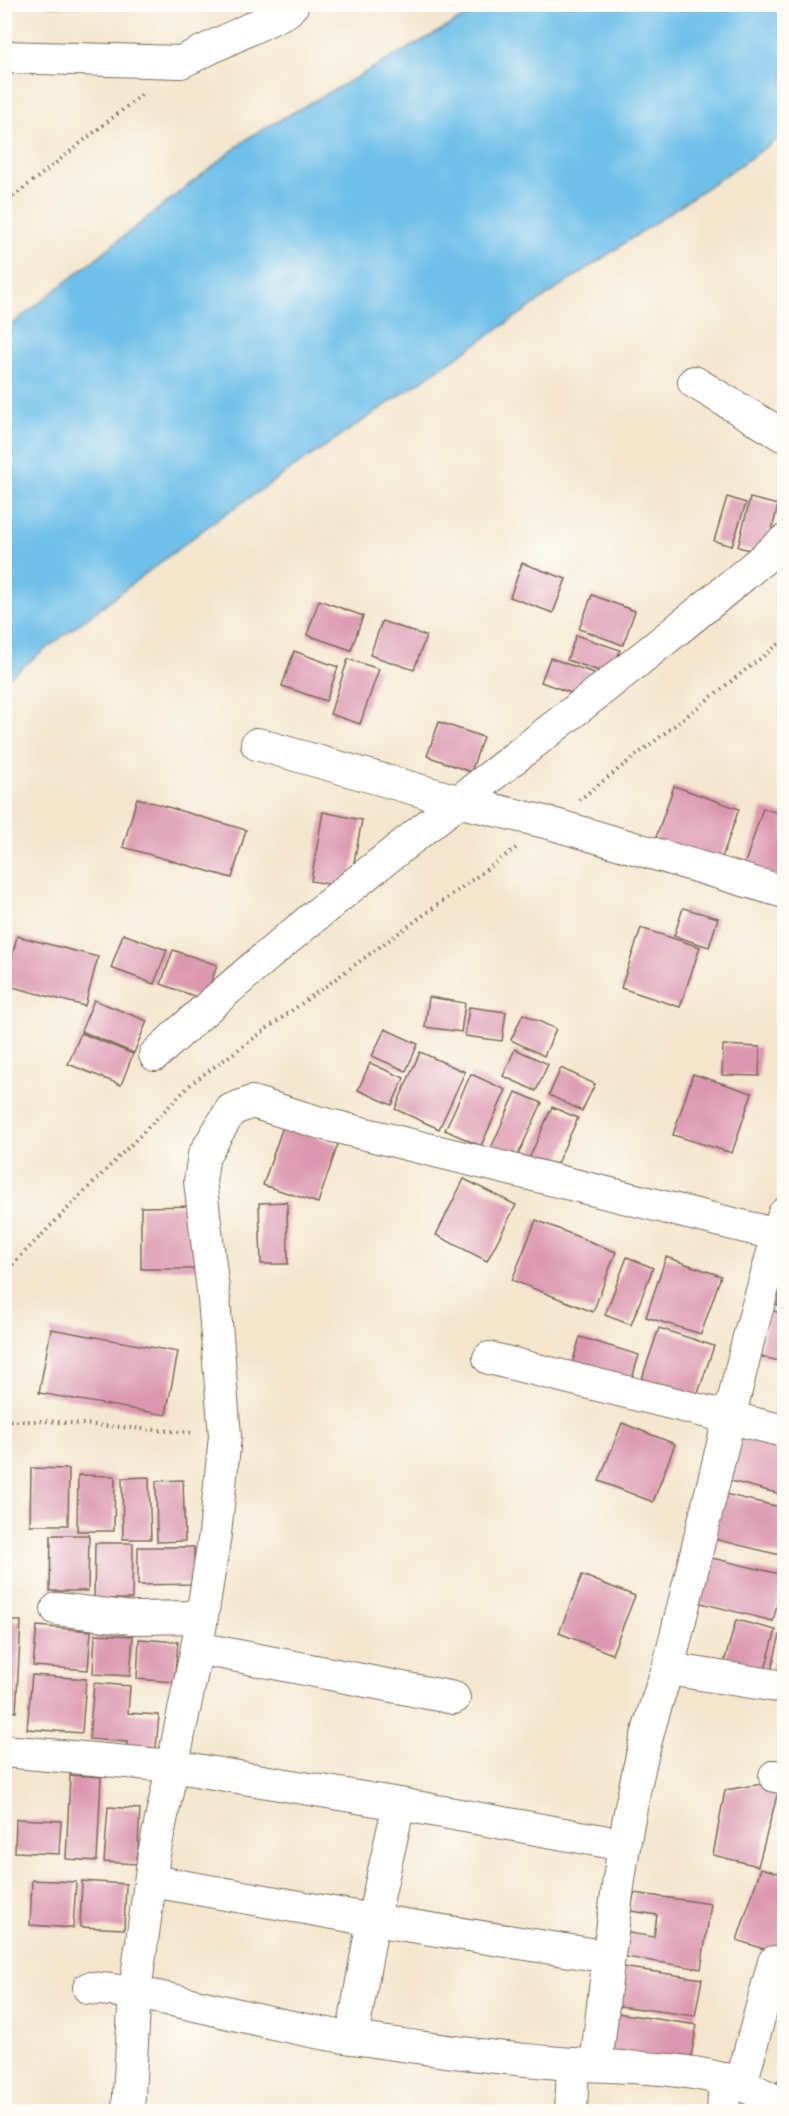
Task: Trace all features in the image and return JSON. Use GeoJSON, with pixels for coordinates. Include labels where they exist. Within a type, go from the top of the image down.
{"type":"FeatureCollection","features":[{"type":"Feature","properties":{"kind":"street"},"geometry":{"type":"LineString","coordinates":[[4,57],[181,62],[287,11],[293,4]]}},
{"type":"Feature","properties":{"kind":"street"},"geometry":{"type":"LineString","coordinates":[[694,382],[784,436]]}},
{"type":"Feature","properties":{"kind":"street"},"geometry":{"type":"LineString","coordinates":[[155,1055],[213,1003],[457,801],[710,606],[784,541]]}},
{"type":"Feature","properties":{"kind":"street"},"geometry":{"type":"LineString","coordinates":[[257,744],[457,801],[549,823],[784,892]]}},
{"type":"Feature","properties":{"kind":"street"},"geometry":{"type":"LineString","coordinates":[[128,2112],[135,1991],[154,1854],[197,1648],[215,1534],[225,1436],[214,1299],[200,1181],[204,1155],[231,1110],[252,1102],[321,1123],[781,1225],[729,1418],[668,1669],[657,1698],[624,1845],[609,1957],[571,2112]]}},
{"type":"Feature","properties":{"kind":"street"},"geometry":{"type":"LineString","coordinates":[[489,1358],[784,1431]]}},
{"type":"Feature","properties":{"kind":"street"},"geometry":{"type":"LineString","coordinates":[[57,1609],[132,1618],[201,1617]]}},
{"type":"Feature","properties":{"kind":"street"},"geometry":{"type":"LineString","coordinates":[[197,1648],[454,1698]]}},
{"type":"Feature","properties":{"kind":"street"},"geometry":{"type":"LineString","coordinates":[[668,1669],[784,1687]]}},
{"type":"Feature","properties":{"kind":"street"},"geometry":{"type":"LineString","coordinates":[[4,1751],[172,1766],[624,1845]]}},
{"type":"Feature","properties":{"kind":"street"},"geometry":{"type":"LineString","coordinates":[[352,2038],[373,1920],[399,1804]]}},
{"type":"Feature","properties":{"kind":"street"},"geometry":{"type":"LineString","coordinates":[[152,1881],[373,1920],[609,1957]]}},
{"type":"Feature","properties":{"kind":"street"},"geometry":{"type":"LineString","coordinates":[[723,2112],[774,1962]]}},
{"type":"Feature","properties":{"kind":"street"},"geometry":{"type":"LineString","coordinates":[[89,1988],[135,1991],[298,2030],[352,2038],[584,2065],[633,2066],[733,2082],[784,2105]]}},
{"type":"Feature","properties":{"kind":"path"},"geometry":{"type":"LineString","coordinates":[[4,204],[181,62]]}},
{"type":"Feature","properties":{"kind":"path"},"geometry":{"type":"LineString","coordinates":[[4,1273],[192,1083],[549,823],[784,640]]}},
{"type":"Feature","properties":{"kind":"path"},"geometry":{"type":"LineString","coordinates":[[4,1421],[45,1420],[225,1436]]}},
{"type":"Feature","properties":{"kind":"water"},"geometry":{"type":"Polygon","coordinates":[[[486,5],[784,5],[784,135],[215,521],[5,680],[5,330],[251,136],[486,5]]]}},
{"type":"Feature","properties":{"kind":"building"},"geometry":{"type":"Polygon","coordinates":[[[47,4],[80,4],[80,7],[47,7],[47,4]]]}},
{"type":"Feature","properties":{"kind":"building"},"geometry":{"type":"Polygon","coordinates":[[[727,497],[746,503],[732,546],[714,541],[727,497]]]}},
{"type":"Feature","properties":{"kind":"building"},"geometry":{"type":"Polygon","coordinates":[[[750,498],[778,505],[766,554],[738,547],[750,498]]]}},
{"type":"Feature","properties":{"kind":"building"},"geometry":{"type":"Polygon","coordinates":[[[522,563],[566,579],[553,613],[510,597],[522,563]]]}},
{"type":"Feature","properties":{"kind":"building"},"geometry":{"type":"Polygon","coordinates":[[[592,595],[635,611],[623,645],[579,629],[592,595]]]}},
{"type":"Feature","properties":{"kind":"building"},"geometry":{"type":"Polygon","coordinates":[[[319,600],[363,616],[351,650],[307,635],[319,600]]]}},
{"type":"Feature","properties":{"kind":"building"},"geometry":{"type":"Polygon","coordinates":[[[382,621],[426,636],[414,670],[370,655],[382,621]]]}},
{"type":"Feature","properties":{"kind":"building"},"geometry":{"type":"Polygon","coordinates":[[[576,635],[620,650],[611,675],[567,660],[576,635]]]}},
{"type":"Feature","properties":{"kind":"building"},"geometry":{"type":"Polygon","coordinates":[[[294,651],[338,667],[326,701],[282,686],[294,651]]]}},
{"type":"Feature","properties":{"kind":"building"},"geometry":{"type":"Polygon","coordinates":[[[550,658],[594,673],[585,698],[541,682],[550,658]]]}},
{"type":"Feature","properties":{"kind":"building"},"geometry":{"type":"Polygon","coordinates":[[[348,659],[379,669],[360,724],[330,714],[348,659]]]}},
{"type":"Feature","properties":{"kind":"building"},"geometry":{"type":"Polygon","coordinates":[[[439,722],[483,737],[471,772],[427,756],[439,722]]]}},
{"type":"Feature","properties":{"kind":"building"},"geometry":{"type":"Polygon","coordinates":[[[674,786],[739,809],[719,866],[654,843],[674,786]]]}},
{"type":"Feature","properties":{"kind":"building"},"geometry":{"type":"Polygon","coordinates":[[[137,798],[246,830],[232,878],[123,847],[137,798]]]}},
{"type":"Feature","properties":{"kind":"building"},"geometry":{"type":"Polygon","coordinates":[[[763,808],[784,815],[784,879],[744,866],[763,808]]]}},
{"type":"Feature","properties":{"kind":"building"},"geometry":{"type":"Polygon","coordinates":[[[323,812],[362,820],[349,888],[311,881],[323,812]]]}},
{"type":"Feature","properties":{"kind":"building"},"geometry":{"type":"Polygon","coordinates":[[[683,908],[718,918],[709,947],[674,936],[683,908]]]}},
{"type":"Feature","properties":{"kind":"building"},"geometry":{"type":"Polygon","coordinates":[[[641,928],[700,947],[680,1007],[621,988],[641,928]]]}},
{"type":"Feature","properties":{"kind":"building"},"geometry":{"type":"Polygon","coordinates":[[[123,934],[167,950],[154,984],[111,968],[123,934]]]}},
{"type":"Feature","properties":{"kind":"building"},"geometry":{"type":"Polygon","coordinates":[[[17,936],[98,957],[85,1006],[5,985],[17,936]]]}},
{"type":"Feature","properties":{"kind":"building"},"geometry":{"type":"Polygon","coordinates":[[[173,950],[217,965],[205,1000],[161,984],[173,950]]]}},
{"type":"Feature","properties":{"kind":"building"},"geometry":{"type":"Polygon","coordinates":[[[429,997],[465,1003],[461,1032],[425,1027],[429,997]]]}},
{"type":"Feature","properties":{"kind":"building"},"geometry":{"type":"Polygon","coordinates":[[[94,1000],[147,1021],[134,1053],[81,1031],[94,1000]]]}},
{"type":"Feature","properties":{"kind":"building"},"geometry":{"type":"Polygon","coordinates":[[[469,1007],[506,1012],[502,1041],[465,1036],[469,1007]]]}},
{"type":"Feature","properties":{"kind":"building"},"geometry":{"type":"Polygon","coordinates":[[[523,1014],[556,1029],[544,1056],[511,1040],[523,1014]]]}},
{"type":"Feature","properties":{"kind":"building"},"geometry":{"type":"Polygon","coordinates":[[[385,1029],[418,1044],[406,1071],[372,1056],[385,1029]]]}},
{"type":"Feature","properties":{"kind":"building"},"geometry":{"type":"Polygon","coordinates":[[[81,1033],[133,1054],[121,1085],[68,1064],[81,1033]]]}},
{"type":"Feature","properties":{"kind":"building"},"geometry":{"type":"Polygon","coordinates":[[[723,1045],[760,1047],[759,1076],[722,1075],[723,1045]]]}},
{"type":"Feature","properties":{"kind":"building"},"geometry":{"type":"Polygon","coordinates":[[[515,1049],[548,1064],[536,1091],[503,1076],[515,1049]]]}},
{"type":"Feature","properties":{"kind":"building"},"geometry":{"type":"Polygon","coordinates":[[[420,1052],[465,1072],[439,1129],[395,1109],[420,1052]]]}},
{"type":"Feature","properties":{"kind":"building"},"geometry":{"type":"Polygon","coordinates":[[[370,1063],[404,1078],[392,1105],[358,1090],[370,1063]]]}},
{"type":"Feature","properties":{"kind":"building"},"geometry":{"type":"Polygon","coordinates":[[[561,1068],[595,1084],[582,1111],[549,1095],[561,1068]]]}},
{"type":"Feature","properties":{"kind":"building"},"geometry":{"type":"Polygon","coordinates":[[[471,1074],[506,1090],[481,1146],[445,1130],[471,1074]]]}},
{"type":"Feature","properties":{"kind":"building"},"geometry":{"type":"Polygon","coordinates":[[[693,1074],[752,1093],[732,1153],[673,1135],[693,1074]]]}},
{"type":"Feature","properties":{"kind":"building"},"geometry":{"type":"Polygon","coordinates":[[[516,1092],[542,1103],[516,1159],[491,1148],[516,1092]]]}},
{"type":"Feature","properties":{"kind":"building"},"geometry":{"type":"Polygon","coordinates":[[[552,1107],[578,1118],[552,1174],[527,1163],[552,1107]]]}},
{"type":"Feature","properties":{"kind":"building"},"geometry":{"type":"Polygon","coordinates":[[[283,1126],[338,1144],[318,1203],[263,1185],[283,1126]]]}},
{"type":"Feature","properties":{"kind":"building"},"geometry":{"type":"Polygon","coordinates":[[[464,1179],[516,1205],[487,1261],[436,1235],[464,1179]]]}},
{"type":"Feature","properties":{"kind":"building"},"geometry":{"type":"Polygon","coordinates":[[[287,1202],[288,1264],[261,1264],[259,1203],[287,1202]]]}},
{"type":"Feature","properties":{"kind":"building"},"geometry":{"type":"Polygon","coordinates":[[[199,1206],[199,1269],[141,1269],[141,1207],[199,1206]]]}},
{"type":"Feature","properties":{"kind":"building"},"geometry":{"type":"Polygon","coordinates":[[[536,1220],[616,1252],[593,1312],[512,1280],[536,1220]]]}},
{"type":"Feature","properties":{"kind":"building"},"geometry":{"type":"Polygon","coordinates":[[[627,1257],[653,1268],[631,1325],[605,1315],[627,1257]]]}},
{"type":"Feature","properties":{"kind":"building"},"geometry":{"type":"Polygon","coordinates":[[[666,1257],[721,1276],[701,1334],[646,1317],[666,1257]]]}},
{"type":"Feature","properties":{"kind":"building"},"geometry":{"type":"Polygon","coordinates":[[[784,1277],[784,1307],[777,1305],[784,1277]]]}},
{"type":"Feature","properties":{"kind":"building"},"geometry":{"type":"Polygon","coordinates":[[[770,1310],[784,1314],[784,1362],[758,1356],[770,1310]]]}},
{"type":"Feature","properties":{"kind":"building"},"geometry":{"type":"Polygon","coordinates":[[[659,1328],[714,1346],[694,1405],[639,1387],[659,1328]]]}},
{"type":"Feature","properties":{"kind":"building"},"geometry":{"type":"Polygon","coordinates":[[[51,1329],[178,1352],[166,1415],[39,1393],[51,1329]]]}},
{"type":"Feature","properties":{"kind":"building"},"geometry":{"type":"Polygon","coordinates":[[[580,1337],[639,1355],[631,1382],[572,1364],[580,1337]]]}},
{"type":"Feature","properties":{"kind":"building"},"geometry":{"type":"Polygon","coordinates":[[[622,1423],[675,1444],[653,1502],[599,1481],[622,1423]]]}},
{"type":"Feature","properties":{"kind":"building"},"geometry":{"type":"Polygon","coordinates":[[[738,1435],[784,1446],[784,1495],[727,1480],[738,1435]]]}},
{"type":"Feature","properties":{"kind":"building"},"geometry":{"type":"Polygon","coordinates":[[[31,1468],[69,1469],[68,1525],[30,1525],[31,1468]]]}},
{"type":"Feature","properties":{"kind":"building"},"geometry":{"type":"Polygon","coordinates":[[[78,1475],[115,1476],[114,1531],[77,1531],[78,1475]]]}},
{"type":"Feature","properties":{"kind":"building"},"geometry":{"type":"Polygon","coordinates":[[[149,1477],[151,1539],[123,1539],[122,1478],[149,1477]]]}},
{"type":"Feature","properties":{"kind":"building"},"geometry":{"type":"Polygon","coordinates":[[[183,1480],[185,1541],[157,1542],[156,1481],[183,1480]]]}},
{"type":"Feature","properties":{"kind":"building"},"geometry":{"type":"Polygon","coordinates":[[[725,1494],[784,1508],[784,1556],[714,1539],[725,1494]]]}},
{"type":"Feature","properties":{"kind":"building"},"geometry":{"type":"Polygon","coordinates":[[[51,1535],[89,1535],[88,1591],[50,1591],[51,1535]]]}},
{"type":"Feature","properties":{"kind":"building"},"geometry":{"type":"Polygon","coordinates":[[[95,1543],[133,1543],[132,1599],[94,1599],[95,1543]]]}},
{"type":"Feature","properties":{"kind":"building"},"geometry":{"type":"Polygon","coordinates":[[[138,1547],[194,1547],[194,1584],[138,1585],[138,1547]]]}},
{"type":"Feature","properties":{"kind":"building"},"geometry":{"type":"Polygon","coordinates":[[[708,1557],[784,1575],[773,1621],[697,1602],[708,1557]]]}},
{"type":"Feature","properties":{"kind":"building"},"geometry":{"type":"Polygon","coordinates":[[[582,1575],[635,1596],[612,1654],[559,1633],[582,1575]]]}},
{"type":"Feature","properties":{"kind":"building"},"geometry":{"type":"Polygon","coordinates":[[[736,1620],[776,1630],[764,1673],[724,1663],[736,1620]]]}},
{"type":"Feature","properties":{"kind":"building"},"geometry":{"type":"Polygon","coordinates":[[[4,1621],[21,1621],[16,1712],[4,1711],[4,1621]]]}},
{"type":"Feature","properties":{"kind":"building"},"geometry":{"type":"Polygon","coordinates":[[[37,1626],[91,1631],[88,1670],[33,1666],[37,1626]]]}},
{"type":"Feature","properties":{"kind":"building"},"geometry":{"type":"Polygon","coordinates":[[[782,1627],[784,1628],[784,1675],[771,1671],[782,1627]]]}},
{"type":"Feature","properties":{"kind":"building"},"geometry":{"type":"Polygon","coordinates":[[[95,1634],[133,1636],[130,1676],[93,1674],[95,1634]]]}},
{"type":"Feature","properties":{"kind":"building"},"geometry":{"type":"Polygon","coordinates":[[[139,1639],[178,1642],[174,1682],[137,1679],[139,1639]]]}},
{"type":"Feature","properties":{"kind":"building"},"geometry":{"type":"Polygon","coordinates":[[[32,1675],[86,1679],[82,1733],[27,1729],[32,1675]]]}},
{"type":"Feature","properties":{"kind":"building"},"geometry":{"type":"Polygon","coordinates":[[[94,1683],[130,1686],[128,1713],[159,1715],[155,1760],[126,1758],[127,1742],[89,1739],[94,1683]]]}},
{"type":"Feature","properties":{"kind":"building"},"geometry":{"type":"Polygon","coordinates":[[[70,1775],[101,1777],[97,1861],[66,1859],[70,1775]]]}},
{"type":"Feature","properties":{"kind":"building"},"geometry":{"type":"Polygon","coordinates":[[[781,1781],[758,1866],[713,1855],[725,1790],[781,1781]]]}},
{"type":"Feature","properties":{"kind":"building"},"geometry":{"type":"Polygon","coordinates":[[[108,1807],[140,1809],[137,1864],[104,1862],[108,1807]]]}},
{"type":"Feature","properties":{"kind":"building"},"geometry":{"type":"Polygon","coordinates":[[[16,1819],[61,1821],[59,1854],[15,1852],[16,1819]]]}},
{"type":"Feature","properties":{"kind":"building"},"geometry":{"type":"Polygon","coordinates":[[[761,1868],[784,1875],[784,1956],[737,1940],[761,1868]]]}},
{"type":"Feature","properties":{"kind":"building"},"geometry":{"type":"Polygon","coordinates":[[[32,1880],[76,1882],[73,1928],[30,1925],[32,1880]]]}},
{"type":"Feature","properties":{"kind":"building"},"geometry":{"type":"Polygon","coordinates":[[[82,1881],[126,1884],[124,1929],[80,1927],[82,1881]]]}},
{"type":"Feature","properties":{"kind":"building"},"geometry":{"type":"Polygon","coordinates":[[[634,1893],[711,1904],[701,1969],[619,1956],[623,1932],[654,1937],[657,1915],[631,1911],[634,1893]]]}},
{"type":"Feature","properties":{"kind":"building"},"geometry":{"type":"Polygon","coordinates":[[[615,1966],[702,1979],[695,2016],[612,2005],[615,1966]]]}},
{"type":"Feature","properties":{"kind":"building"},"geometry":{"type":"Polygon","coordinates":[[[610,2012],[697,2025],[690,2062],[607,2051],[610,2012]]]}},
{"type":"Feature","properties":{"kind":"building"},"geometry":{"type":"Polygon","coordinates":[[[784,2070],[784,2099],[772,2091],[784,2070]]]}}]}
